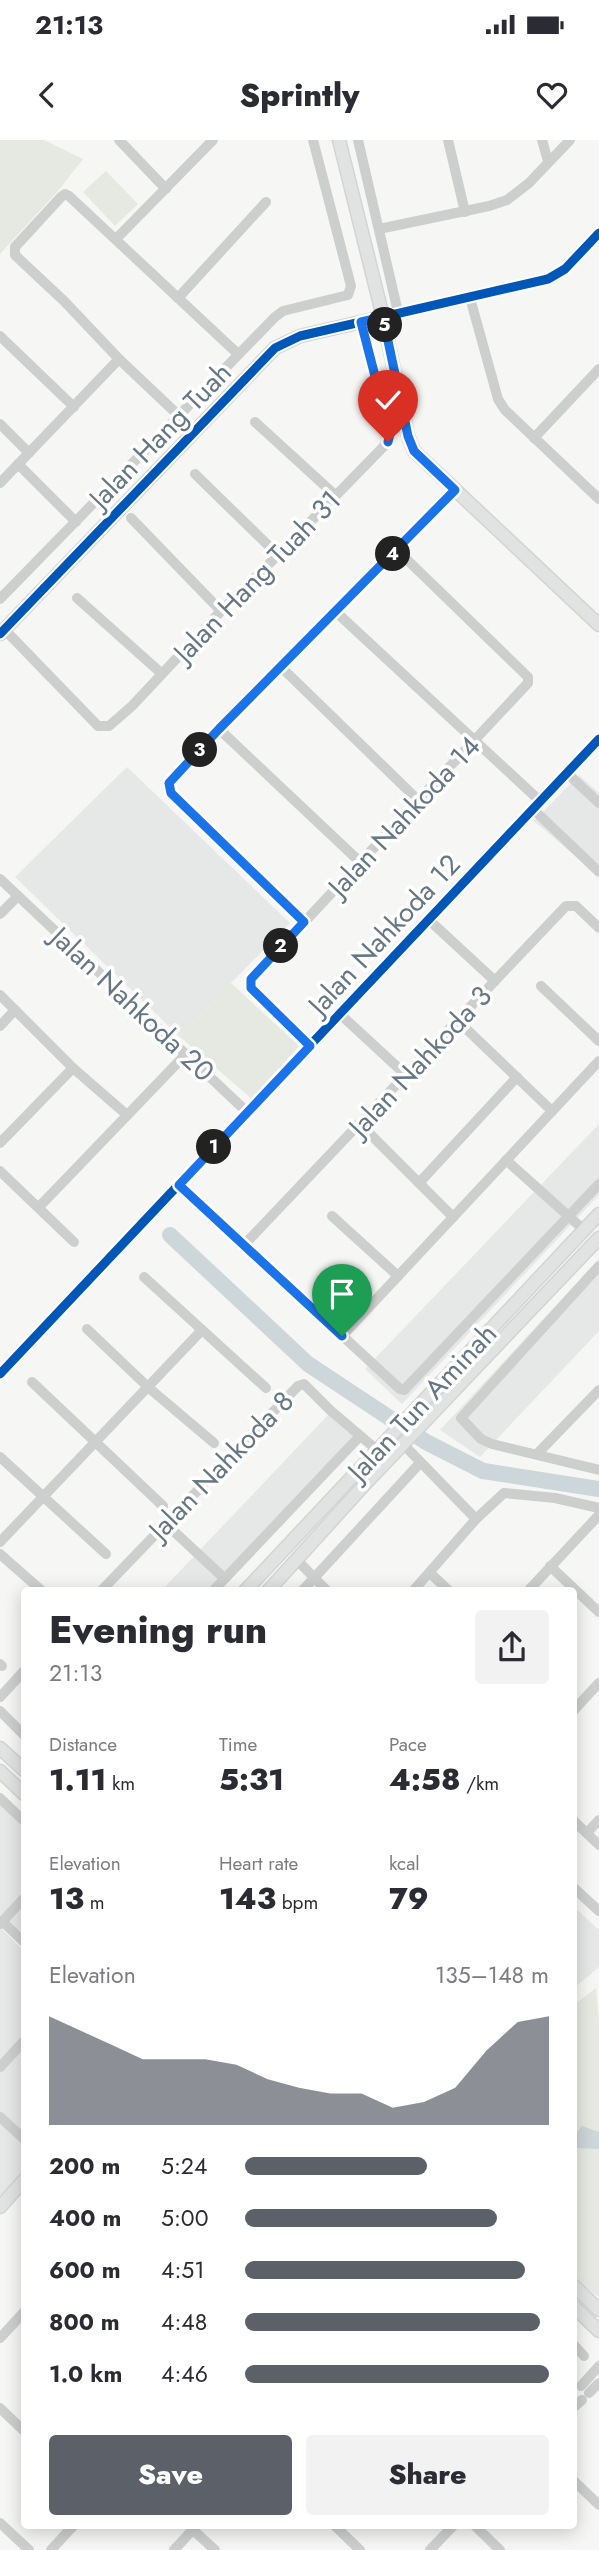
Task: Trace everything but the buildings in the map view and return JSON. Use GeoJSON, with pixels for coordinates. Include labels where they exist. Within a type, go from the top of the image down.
{"type":"FeatureCollection","features":[{"type":"Feature","properties":{"kind":"main road"},"geometry":{"type":"LineString","coordinates":[[339,140],[383,317],[408,436],[414,451],[599,625]]}},
{"type":"Feature","properties":{"kind":"main road","name":"Jalan Hang Tuah"},"geometry":{"type":"LineString","coordinates":[[2,632],[275,348],[300,336],[383,317]]}},
{"type":"Feature","properties":{"kind":"main road","name":"Jalan Tun Aminah"},"geometry":{"type":"LineString","coordinates":[[250,1587],[599,1214]]}},
{"type":"Feature","properties":{"kind":"main road","name":"Jalan Tun Aminah"},"geometry":{"type":"LineString","coordinates":[[272,1587],[599,1238]]}},
{"type":"Feature","properties":{"kind":"main road"},"geometry":{"type":"LineString","coordinates":[[0,1748],[21,1767]]}},
{"type":"Feature","properties":{"kind":"main road"},"geometry":{"type":"LineString","coordinates":[[0,1771],[21,1791]]}},
{"type":"Feature","properties":{"kind":"main road"},"geometry":{"type":"LineString","coordinates":[[0,2207],[21,2183]]}},
{"type":"Feature","properties":{"kind":"main road"},"geometry":{"type":"LineString","coordinates":[[577,2289],[599,2310]]}},
{"type":"Feature","properties":{"kind":"main road"},"geometry":{"type":"LineString","coordinates":[[577,2310],[599,2331]]}},
{"type":"Feature","properties":{"kind":"street"},"geometry":{"type":"LineString","coordinates":[[119,140],[166,189]]}},
{"type":"Feature","properties":{"kind":"street"},"geometry":{"type":"LineString","coordinates":[[116,239],[213,140]]}},
{"type":"Feature","properties":{"kind":"street"},"geometry":{"type":"LineString","coordinates":[[0,599],[283,311],[348,295],[351,291],[313,140]]}},
{"type":"Feature","properties":{"kind":"street"},"geometry":{"type":"LineString","coordinates":[[358,140],[398,312]]}},
{"type":"Feature","properties":{"kind":"street"},"geometry":{"type":"LineString","coordinates":[[448,140],[465,212]]}},
{"type":"Feature","properties":{"kind":"street"},"geometry":{"type":"LineString","coordinates":[[542,140],[548,161]]}},
{"type":"Feature","properties":{"kind":"street"},"geometry":{"type":"LineString","coordinates":[[379,229],[465,212],[507,200],[529,183],[570,140]]}},
{"type":"Feature","properties":{"kind":"street"},"geometry":{"type":"LineString","coordinates":[[195,431],[119,359],[14,251],[65,194],[238,354]]}},
{"type":"Feature","properties":{"kind":"street"},"geometry":{"type":"LineString","coordinates":[[178,298],[266,202]]}},
{"type":"Feature","properties":{"kind":"street"},"geometry":{"type":"LineString","coordinates":[[383,317],[548,279],[565,269],[599,233]]}},
{"type":"Feature","properties":{"kind":"street"},"geometry":{"type":"LineString","coordinates":[[470,298],[498,399],[505,410],[597,493]]}},
{"type":"Feature","properties":{"kind":"street","name":"Jalan Hang Tuah 31"},"geometry":{"type":"LineString","coordinates":[[2,632],[94,724],[109,726],[132,706],[221,611],[388,442],[390,434],[361,322]]}},
{"type":"Feature","properties":{"kind":"street"},"geometry":{"type":"LineString","coordinates":[[0,336],[74,407]]}},
{"type":"Feature","properties":{"kind":"street"},"geometry":{"type":"LineString","coordinates":[[0,483],[119,359]]}},
{"type":"Feature","properties":{"kind":"street"},"geometry":{"type":"LineString","coordinates":[[534,438],[599,369]]}},
{"type":"Feature","properties":{"kind":"street"},"geometry":{"type":"LineString","coordinates":[[255,422],[335,495]]}},
{"type":"Feature","properties":{"kind":"street"},"geometry":{"type":"LineString","coordinates":[[0,424],[29,453]]}},
{"type":"Feature","properties":{"kind":"street"},"geometry":{"type":"LineString","coordinates":[[18,464],[76,522]]}},
{"type":"Feature","properties":{"kind":"street"},"geometry":{"type":"LineString","coordinates":[[195,474],[278,555]]}},
{"type":"Feature","properties":{"kind":"street"},"geometry":{"type":"LineString","coordinates":[[304,922],[171,793],[169,783],[455,490]]}},
{"type":"Feature","properties":{"kind":"street"},"geometry":{"type":"LineString","coordinates":[[131,518],[221,611]]}},
{"type":"Feature","properties":{"kind":"street","name":"Jalan Nahkoda 14"},"geometry":{"type":"LineString","coordinates":[[310,1046],[251,988],[251,979],[528,683],[528,677],[397,550]]}},
{"type":"Feature","properties":{"kind":"street"},"geometry":{"type":"LineString","coordinates":[[77,598],[161,673]]}},
{"type":"Feature","properties":{"kind":"street"},"geometry":{"type":"LineString","coordinates":[[336,612],[475,740],[599,872]]}},
{"type":"Feature","properties":{"kind":"street"},"geometry":{"type":"LineString","coordinates":[[281,667],[418,800]]}},
{"type":"Feature","properties":{"kind":"street"},"geometry":{"type":"LineString","coordinates":[[219,729],[360,862]]}},
{"type":"Feature","properties":{"kind":"street","name":"Jalan Nahkoda 12"},"geometry":{"type":"LineString","coordinates":[[0,1374],[599,739]]}},
{"type":"Feature","properties":{"kind":"street"},"geometry":{"type":"LineString","coordinates":[[567,773],[599,803]]}},
{"type":"Feature","properties":{"kind":"street","name":"Jalan Nahkoda 20"},"geometry":{"type":"LineString","coordinates":[[0,879],[247,1112]]}},
{"type":"Feature","properties":{"kind":"street"},"geometry":{"type":"LineString","coordinates":[[0,914],[18,896]]}},
{"type":"Feature","properties":{"kind":"street","name":"Jalan Nahkoda 3"},"geometry":{"type":"LineString","coordinates":[[244,1245],[566,906],[576,906],[599,928]]}},
{"type":"Feature","properties":{"kind":"street"},"geometry":{"type":"LineString","coordinates":[[429,920],[495,981]]}},
{"type":"Feature","properties":{"kind":"street"},"geometry":{"type":"LineString","coordinates":[[541,986],[599,1041]]}},
{"type":"Feature","properties":{"kind":"street"},"geometry":{"type":"LineString","coordinates":[[0,995],[73,1068],[127,1115]]}},
{"type":"Feature","properties":{"kind":"street"},"geometry":{"type":"LineString","coordinates":[[0,1026],[15,1010]]}},
{"type":"Feature","properties":{"kind":"street"},"geometry":{"type":"LineString","coordinates":[[340,1014],[406,1075]]}},
{"type":"Feature","properties":{"kind":"street"},"geometry":{"type":"LineString","coordinates":[[458,1021],[552,1111]]}},
{"type":"Feature","properties":{"kind":"street"},"geometry":{"type":"LineString","coordinates":[[39,1207],[186,1054]]}},
{"type":"Feature","properties":{"kind":"street"},"geometry":{"type":"LineString","coordinates":[[342,1336],[599,1061]]}},
{"type":"Feature","properties":{"kind":"street"},"geometry":{"type":"LineString","coordinates":[[0,1143],[73,1068]]}},
{"type":"Feature","properties":{"kind":"street"},"geometry":{"type":"LineString","coordinates":[[419,1183],[517,1077]]}},
{"type":"Feature","properties":{"kind":"street"},"geometry":{"type":"LineString","coordinates":[[359,1124],[453,1217]]}},
{"type":"Feature","properties":{"kind":"street"},"geometry":{"type":"LineString","coordinates":[[506,1160],[584,1230]]}},
{"type":"Feature","properties":{"kind":"street"},"geometry":{"type":"LineString","coordinates":[[0,1171],[74,1242]]}},
{"type":"Feature","properties":{"kind":"street"},"geometry":{"type":"LineString","coordinates":[[179,1185],[404,1390],[599,1184]]}},
{"type":"Feature","properties":{"kind":"street"},"geometry":{"type":"LineString","coordinates":[[332,1216],[398,1276]]}},
{"type":"Feature","properties":{"kind":"street"},"geometry":{"type":"LineString","coordinates":[[599,1266],[462,1413],[461,1419],[481,1439],[599,1470]]}},
{"type":"Feature","properties":{"kind":"street"},"geometry":{"type":"LineString","coordinates":[[144,1277],[266,1388]]}},
{"type":"Feature","properties":{"kind":"street"},"geometry":{"type":"LineString","coordinates":[[87,1329],[149,1388],[214,1443]]}},
{"type":"Feature","properties":{"kind":"street"},"geometry":{"type":"LineString","coordinates":[[0,1542],[202,1330]]}},
{"type":"Feature","properties":{"kind":"street"},"geometry":{"type":"LineString","coordinates":[[32,1382],[163,1506]]}},
{"type":"Feature","properties":{"kind":"street","name":"Jalan Nahkoda 8"},"geometry":{"type":"LineString","coordinates":[[105,1587],[298,1385],[304,1384],[309,1388],[377,1450]]}},
{"type":"Feature","properties":{"kind":"street"},"geometry":{"type":"LineString","coordinates":[[537,1454],[599,1390]]}},
{"type":"Feature","properties":{"kind":"street"},"geometry":{"type":"LineString","coordinates":[[216,1587],[360,1436]]}},
{"type":"Feature","properties":{"kind":"street"},"geometry":{"type":"LineString","coordinates":[[403,1444],[476,1519]]}},
{"type":"Feature","properties":{"kind":"street"},"geometry":{"type":"LineString","coordinates":[[0,1457],[106,1554]]}},
{"type":"Feature","properties":{"kind":"street"},"geometry":{"type":"LineString","coordinates":[[306,1587],[420,1464]]}},
{"type":"Feature","properties":{"kind":"street"},"geometry":{"type":"LineString","coordinates":[[417,1587],[476,1519],[504,1493],[543,1496],[599,1508]]}},
{"type":"Feature","properties":{"kind":"street"},"geometry":{"type":"LineString","coordinates":[[532,1587],[599,1515]]}},
{"type":"Feature","properties":{"kind":"street"},"geometry":{"type":"LineString","coordinates":[[165,1524],[224,1578]]}},
{"type":"Feature","properties":{"kind":"street"},"geometry":{"type":"LineString","coordinates":[[0,1554],[37,1587]]}},
{"type":"Feature","properties":{"kind":"street"},"geometry":{"type":"LineString","coordinates":[[297,1560],[323,1587]]}},
{"type":"Feature","properties":{"kind":"street"},"geometry":{"type":"LineString","coordinates":[[550,1566],[572,1587]]}},
{"type":"Feature","properties":{"kind":"street"},"geometry":{"type":"LineString","coordinates":[[430,1573],[445,1587]]}},
{"type":"Feature","properties":{"kind":"street"},"geometry":{"type":"LineString","coordinates":[[577,1591],[599,1612]]}},
{"type":"Feature","properties":{"kind":"street"},"geometry":{"type":"LineString","coordinates":[[0,1697],[21,1674]]}},
{"type":"Feature","properties":{"kind":"street"},"geometry":{"type":"LineString","coordinates":[[577,1707],[599,1683]]}},
{"type":"Feature","properties":{"kind":"street"},"geometry":{"type":"LineString","coordinates":[[0,1711],[21,1732]]}},
{"type":"Feature","properties":{"kind":"street"},"geometry":{"type":"LineString","coordinates":[[0,1798],[21,1818]]}},
{"type":"Feature","properties":{"kind":"street"},"geometry":{"type":"LineString","coordinates":[[586,1833],[599,1820]]}},
{"type":"Feature","properties":{"kind":"street"},"geometry":{"type":"LineString","coordinates":[[577,1824],[599,1845]]}},
{"type":"Feature","properties":{"kind":"street"},"geometry":{"type":"LineString","coordinates":[[577,1891],[599,1911]]}},
{"type":"Feature","properties":{"kind":"street"},"geometry":{"type":"LineString","coordinates":[[21,1901],[1,1923],[21,1940]]}},
{"type":"Feature","properties":{"kind":"street"},"geometry":{"type":"LineString","coordinates":[[0,2067],[21,2044]]}},
{"type":"Feature","properties":{"kind":"street"},"geometry":{"type":"LineString","coordinates":[[0,2117],[21,2136]]}},
{"type":"Feature","properties":{"kind":"street"},"geometry":{"type":"LineString","coordinates":[[0,2338],[21,2315]]}},
{"type":"Feature","properties":{"kind":"street"},"geometry":{"type":"LineString","coordinates":[[577,2348],[584,2356]]}},
{"type":"Feature","properties":{"kind":"street"},"geometry":{"type":"LineString","coordinates":[[579,2396],[599,2366]]}},
{"type":"Feature","properties":{"kind":"street"},"geometry":{"type":"LineString","coordinates":[[579,2396],[599,2382]]}},
{"type":"Feature","properties":{"kind":"street"},"geometry":{"type":"LineString","coordinates":[[0,2408],[21,2428]]}},
{"type":"Feature","properties":{"kind":"street"},"geometry":{"type":"LineString","coordinates":[[577,2484],[599,2505]]}},
{"type":"Feature","properties":{"kind":"street"},"geometry":{"type":"LineString","coordinates":[[0,2523],[29,2550]]}},
{"type":"Feature","properties":{"kind":"street"},"geometry":{"type":"LineString","coordinates":[[51,2550],[70,2529]]}},
{"type":"Feature","properties":{"kind":"street"},"geometry":{"type":"LineString","coordinates":[[174,2550],[193,2529]]}},
{"type":"Feature","properties":{"kind":"street"},"geometry":{"type":"LineString","coordinates":[[197,2529],[215,2550]]}},
{"type":"Feature","properties":{"kind":"street"},"geometry":{"type":"LineString","coordinates":[[338,2529],[360,2550]]}},
{"type":"Feature","properties":{"kind":"street"},"geometry":{"type":"LineString","coordinates":[[430,2550],[450,2529]]}},
{"type":"Feature","properties":{"kind":"street"},"geometry":{"type":"LineString","coordinates":[[478,2529],[500,2550]]}},
{"type":"Feature","properties":{"kind":"shaded area"},"geometry":{"type":"Polygon","coordinates":[[[0,140],[44,140],[83,159],[58,191],[0,254],[0,140]]]}},
{"type":"Feature","properties":{"kind":"shaded area"},"geometry":{"type":"Polygon","coordinates":[[[106,171],[138,204],[115,226],[83,192],[106,171]]]}},
{"type":"Feature","properties":{"kind":"shaded area"},"geometry":{"type":"Polygon","coordinates":[[[127,767],[290,923],[179,1036],[15,877],[127,767]]]}},
{"type":"Feature","properties":{"kind":"shaded area"},"geometry":{"type":"Polygon","coordinates":[[[579,775],[599,793],[599,876],[534,821],[579,775]]]}},
{"type":"Feature","properties":{"kind":"shaded area"},"geometry":{"type":"Polygon","coordinates":[[[231,983],[299,1046],[252,1099],[179,1036],[231,983]]]}},
{"type":"Feature","properties":{"kind":"shaded area"},"geometry":{"type":"Polygon","coordinates":[[[599,1124],[599,1195],[402,1404],[365,1369],[599,1124]]]}},
{"type":"Feature","properties":{"kind":"shaded area"},"geometry":{"type":"Polygon","coordinates":[[[599,1259],[599,1331],[480,1457],[440,1430],[599,1259]]]}},
{"type":"Feature","properties":{"kind":"shaded area"},"geometry":{"type":"Polygon","coordinates":[[[329,1414],[355,1436],[212,1587],[165,1587],[329,1414]]]}},
{"type":"Feature","properties":{"kind":"shaded area"},"geometry":{"type":"Polygon","coordinates":[[[0,1793],[21,1813],[21,1893],[0,1918],[0,1793]]]}},
{"type":"Feature","properties":{"kind":"shaded area"},"geometry":{"type":"Polygon","coordinates":[[[21,1906],[21,1932],[9,1920],[21,1906]]]}},
{"type":"Feature","properties":{"kind":"shaded area"},"geometry":{"type":"Polygon","coordinates":[[[577,1910],[599,1930],[599,1967],[577,1985],[577,1910]]]}},
{"type":"Feature","properties":{"kind":"shaded area"},"geometry":{"type":"Polygon","coordinates":[[[0,1927],[21,1948],[21,2038],[0,2060],[0,1927]]]}},
{"type":"Feature","properties":{"kind":"shaded area"},"geometry":{"type":"Polygon","coordinates":[[[596,1988],[599,2024],[599,2297],[577,2281],[577,2003],[596,1988]]]}},
{"type":"Feature","properties":{"kind":"shaded area"},"geometry":{"type":"Polygon","coordinates":[[[21,2049],[21,2176],[0,2199],[0,2072],[21,2049]]]}},
{"type":"Feature","properties":{"kind":"shaded area"},"geometry":{"type":"Polygon","coordinates":[[[582,2126],[599,2132],[599,2149],[577,2148],[577,2132],[582,2126]]]}},
{"type":"Feature","properties":{"kind":"waterway"},"geometry":{"type":"LineString","coordinates":[[170,1235],[308,1364],[426,1442],[483,1471],[599,1489]]}},
{"type":"Feature","properties":{"kind":"cycle path"},"geometry":{"type":"LineString","coordinates":[[0,634],[275,348],[300,336],[548,279],[565,269],[599,233]]}},
{"type":"Feature","properties":{"kind":"cycle path"},"geometry":{"type":"LineString","coordinates":[[0,1374],[599,739]]}},
{"type":"Feature","properties":{"kind":"route"},"geometry":{"type":"LineString","coordinates":[[342,1336],[179,1185],[310,1046],[251,988],[251,979],[304,922],[168,788],[169,783],[219,729],[455,490],[414,451],[408,436],[383,317],[361,322],[390,434],[388,442]]}}]}
